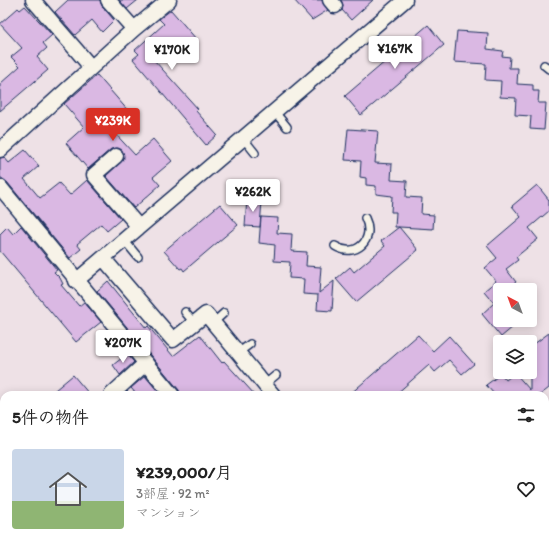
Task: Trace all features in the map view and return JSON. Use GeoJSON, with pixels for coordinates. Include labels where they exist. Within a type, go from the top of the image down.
{"type":"FeatureCollection","features":[{"type":"Feature","properties":{"kind":"street"},"geometry":{"type":"LineString","coordinates":[[32,0],[91,67]]}},
{"type":"Feature","properties":{"kind":"street"},"geometry":{"type":"LineString","coordinates":[[108,0],[134,29]]}},
{"type":"Feature","properties":{"kind":"street"},"geometry":{"type":"LineString","coordinates":[[0,150],[91,67],[169,0]]}},
{"type":"Feature","properties":{"kind":"street"},"geometry":{"type":"LineString","coordinates":[[76,280],[405,0]]}},
{"type":"Feature","properties":{"kind":"street"},"geometry":{"type":"LineString","coordinates":[[116,156],[94,176],[139,227]]}},
{"type":"Feature","properties":{"kind":"street"},"geometry":{"type":"LineString","coordinates":[[0,187],[169,391]]}},
{"type":"Feature","properties":{"kind":"street"},"geometry":{"type":"LineString","coordinates":[[103,258],[173,340],[206,314],[268,390]]}},
{"type":"Feature","properties":{"kind":"street"},"geometry":{"type":"LineString","coordinates":[[116,391],[146,364]]}},
{"type":"Feature","properties":{"kind":"lane"},"geometry":{"type":"LineString","coordinates":[[274,111],[287,126]]}},
{"type":"Feature","properties":{"kind":"lane"},"geometry":{"type":"LineString","coordinates":[[243,138],[255,153]]}},
{"type":"Feature","properties":{"kind":"lane"},"geometry":{"type":"LineString","coordinates":[[335,246],[340,249],[352,251],[362,246],[368,236],[369,230],[365,218]]}},
{"type":"Feature","properties":{"kind":"lane"},"geometry":{"type":"LineString","coordinates":[[124,240],[138,257]]}},
{"type":"Feature","properties":{"kind":"lane"},"geometry":{"type":"LineString","coordinates":[[184,312],[194,323]]}},
{"type":"Feature","properties":{"kind":"lane"},"geometry":{"type":"LineString","coordinates":[[213,323],[224,313]]}},
{"type":"Feature","properties":{"kind":"lane"},"geometry":{"type":"LineString","coordinates":[[238,353],[250,344]]}},
{"type":"Feature","properties":{"kind":"lane"},"geometry":{"type":"LineString","coordinates":[[268,390],[276,376]]}},
{"type":"Feature","properties":{"kind":"building"},"geometry":{"type":"Polygon","coordinates":[[[68,0],[100,0],[102,6],[114,20],[102,32],[92,20],[75,35],[55,12],[68,0]]]}},
{"type":"Feature","properties":{"kind":"building"},"geometry":{"type":"Polygon","coordinates":[[[119,0],[138,0],[127,9],[119,0]]]}},
{"type":"Feature","properties":{"kind":"building"},"geometry":{"type":"Polygon","coordinates":[[[294,0],[322,0],[328,10],[312,20],[294,0]]]}},
{"type":"Feature","properties":{"kind":"building"},"geometry":{"type":"Polygon","coordinates":[[[341,0],[373,0],[351,20],[342,10],[343,5],[341,0]]]}},
{"type":"Feature","properties":{"kind":"building"},"geometry":{"type":"Polygon","coordinates":[[[25,6],[52,35],[43,43],[47,48],[37,57],[48,70],[0,111],[0,84],[20,66],[11,57],[22,48],[0,24],[18,8],[20,10],[25,6]]]}},
{"type":"Feature","properties":{"kind":"building"},"geometry":{"type":"Polygon","coordinates":[[[171,10],[197,40],[186,50],[178,40],[154,60],[198,109],[196,111],[217,135],[206,145],[133,59],[139,54],[135,50],[164,24],[159,19],[171,10]]]}},
{"type":"Feature","properties":{"kind":"building"},"geometry":{"type":"Polygon","coordinates":[[[428,25],[444,45],[361,115],[345,96],[428,25]]]}},
{"type":"Feature","properties":{"kind":"building"},"geometry":{"type":"Polygon","coordinates":[[[457,31],[488,33],[487,49],[503,51],[502,56],[510,57],[509,68],[518,68],[517,84],[533,85],[533,91],[539,91],[538,103],[546,103],[544,130],[530,129],[531,116],[515,115],[516,98],[500,97],[501,81],[485,80],[486,64],[454,62],[457,31]]]}},
{"type":"Feature","properties":{"kind":"building"},"geometry":{"type":"Polygon","coordinates":[[[97,75],[130,113],[111,129],[135,155],[153,139],[172,161],[153,177],[160,185],[134,208],[106,176],[124,159],[122,150],[118,148],[111,149],[88,169],[66,143],[84,127],[64,104],[97,75]]]}},
{"type":"Feature","properties":{"kind":"building"},"geometry":{"type":"Polygon","coordinates":[[[348,129],[378,131],[375,163],[392,164],[391,180],[407,181],[406,197],[422,198],[421,214],[434,215],[433,229],[395,227],[396,212],[391,212],[392,196],[376,194],[376,186],[366,185],[366,178],[360,177],[361,161],[345,160],[348,129]]]}},
{"type":"Feature","properties":{"kind":"building"},"geometry":{"type":"Polygon","coordinates":[[[25,150],[39,166],[24,179],[40,198],[59,183],[70,195],[87,180],[121,219],[107,231],[101,224],[77,244],[81,249],[70,258],[7,182],[0,177],[0,158],[4,157],[9,163],[25,150]]]}},
{"type":"Feature","properties":{"kind":"building"},"geometry":{"type":"Polygon","coordinates":[[[537,185],[549,200],[549,211],[529,228],[538,239],[516,257],[518,260],[506,269],[516,282],[494,283],[496,281],[485,268],[497,258],[487,246],[521,217],[512,206],[537,185]]]}},
{"type":"Feature","properties":{"kind":"building"},"geometry":{"type":"Polygon","coordinates":[[[247,198],[262,200],[260,227],[245,226],[247,198]]]}},
{"type":"Feature","properties":{"kind":"building"},"geometry":{"type":"Polygon","coordinates":[[[220,204],[238,225],[184,271],[182,268],[180,269],[164,251],[220,204]]]}},
{"type":"Feature","properties":{"kind":"building"},"geometry":{"type":"Polygon","coordinates":[[[261,217],[278,218],[277,233],[292,234],[291,251],[307,252],[306,266],[321,267],[319,293],[334,281],[332,311],[317,310],[318,295],[303,294],[304,279],[289,278],[290,262],[274,261],[275,245],[259,243],[261,217]]]}},
{"type":"Feature","properties":{"kind":"building"},"geometry":{"type":"Polygon","coordinates":[[[21,226],[57,270],[54,272],[60,278],[63,284],[61,285],[79,306],[84,302],[101,322],[76,342],[0,251],[0,234],[7,227],[13,234],[21,226]]]}},
{"type":"Feature","properties":{"kind":"building"},"geometry":{"type":"Polygon","coordinates":[[[399,227],[418,250],[356,302],[336,279],[350,267],[354,272],[385,246],[381,241],[399,227]]]}},
{"type":"Feature","properties":{"kind":"building"},"geometry":{"type":"Polygon","coordinates":[[[108,281],[146,328],[148,326],[173,356],[200,335],[222,363],[224,361],[251,391],[179,391],[97,291],[108,281]]]}},
{"type":"Feature","properties":{"kind":"building"},"geometry":{"type":"Polygon","coordinates":[[[493,284],[493,302],[484,291],[493,284]]]}},
{"type":"Feature","properties":{"kind":"building"},"geometry":{"type":"Polygon","coordinates":[[[493,304],[493,327],[513,327],[503,335],[499,335],[482,314],[493,304]]]}},
{"type":"Feature","properties":{"kind":"building"},"geometry":{"type":"Polygon","coordinates":[[[549,333],[549,388],[545,391],[491,391],[486,385],[494,379],[520,379],[530,390],[530,379],[537,379],[537,342],[549,333]]]}},
{"type":"Feature","properties":{"kind":"building"},"geometry":{"type":"Polygon","coordinates":[[[418,335],[433,351],[449,336],[474,364],[462,374],[449,360],[435,372],[429,365],[400,391],[354,391],[418,335]]]}},
{"type":"Feature","properties":{"kind":"building"},"geometry":{"type":"Polygon","coordinates":[[[127,354],[134,362],[120,375],[113,365],[127,354]]]}},
{"type":"Feature","properties":{"kind":"building"},"geometry":{"type":"Polygon","coordinates":[[[73,375],[87,391],[54,391],[73,375]]]}},
{"type":"Feature","properties":{"kind":"building"},"geometry":{"type":"Polygon","coordinates":[[[145,376],[158,391],[134,391],[131,388],[145,376]]]}}]}
